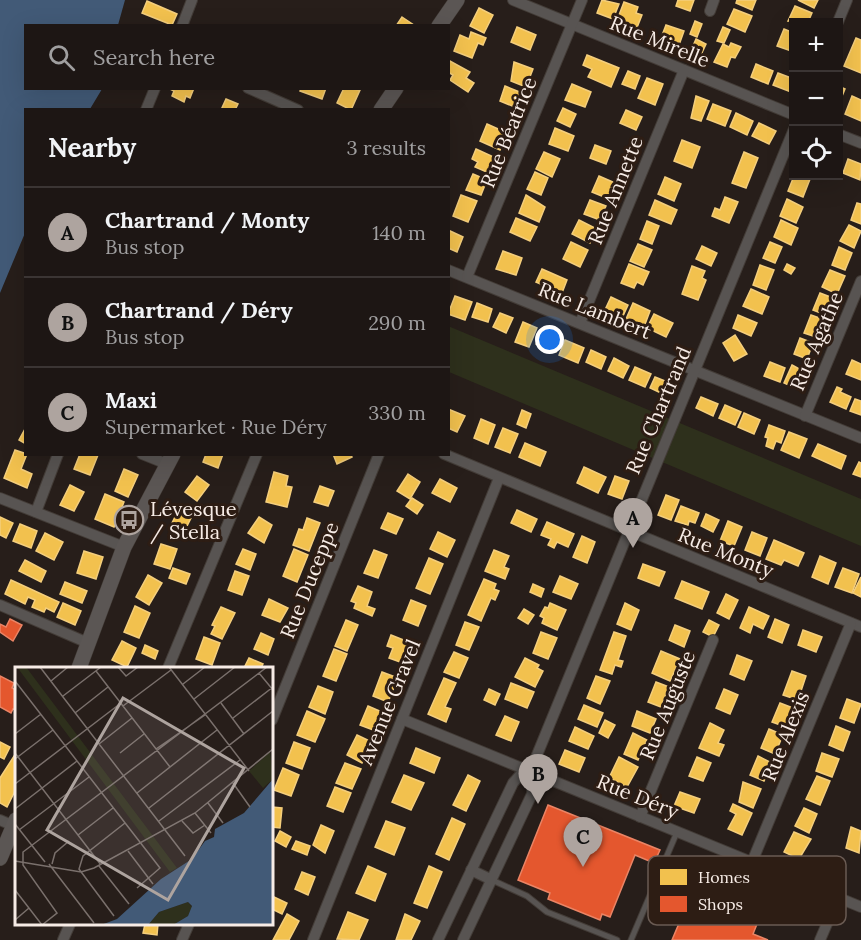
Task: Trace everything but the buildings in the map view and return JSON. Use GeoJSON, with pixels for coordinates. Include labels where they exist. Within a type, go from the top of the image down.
{"type":"FeatureCollection","features":[{"type":"Feature","properties":{"kind":"street"},"geometry":{"type":"LineString","coordinates":[[183,24],[192,0]]}},
{"type":"Feature","properties":{"kind":"street"},"geometry":{"type":"LineString","coordinates":[[440,24],[457,0]]}},
{"type":"Feature","properties":{"kind":"street","name":"Rue Mirelle"},"geometry":{"type":"LineString","coordinates":[[513,0],[789,114]]}},
{"type":"Feature","properties":{"kind":"street","name":"Rue Béatrice"},"geometry":{"type":"LineString","coordinates":[[468,278],[582,0]]}},
{"type":"Feature","properties":{"kind":"street"},"geometry":{"type":"LineString","coordinates":[[710,11],[714,0]]}},
{"type":"Feature","properties":{"kind":"street"},"geometry":{"type":"LineString","coordinates":[[840,18],[847,0]]}},
{"type":"Feature","properties":{"kind":"street","name":"Rue Annette"},"geometry":{"type":"LineString","coordinates":[[580,323],[684,70]]}},
{"type":"Feature","properties":{"kind":"street"},"geometry":{"type":"LineString","coordinates":[[147,108],[154,90]]}},
{"type":"Feature","properties":{"kind":"street"},"geometry":{"type":"LineString","coordinates":[[253,90],[293,108]]}},
{"type":"Feature","properties":{"kind":"street"},"geometry":{"type":"LineString","coordinates":[[382,108],[395,90]]}},
{"type":"Feature","properties":{"kind":"street"},"geometry":{"type":"LineString","coordinates":[[843,136],[861,143]]}},
{"type":"Feature","properties":{"kind":"street","name":"Rue Chartrand"},"geometry":{"type":"LineString","coordinates":[[463,940],[532,794],[533,779],[530,772],[627,530],[789,141]]}},
{"type":"Feature","properties":{"kind":"street","name":"Rue Lambert"},"geometry":{"type":"LineString","coordinates":[[450,271],[861,438]]}},
{"type":"Feature","properties":{"kind":"street","name":"Rue Agathe"},"geometry":{"type":"LineString","coordinates":[[805,416],[861,281]]}},
{"type":"Feature","properties":{"kind":"street"},"geometry":{"type":"LineString","coordinates":[[36,512],[57,456]]}},
{"type":"Feature","properties":{"kind":"street"},"geometry":{"type":"LineString","coordinates":[[80,667],[124,547],[170,459],[153,456]]}},
{"type":"Feature","properties":{"kind":"street"},"geometry":{"type":"LineString","coordinates":[[169,667],[256,456]]}},
{"type":"Feature","properties":{"kind":"street","name":"Rue Duceppe"},"geometry":{"type":"LineString","coordinates":[[273,718],[378,456]]}},
{"type":"Feature","properties":{"kind":"street","name":"Rue Monty"},"geometry":{"type":"LineString","coordinates":[[449,456],[856,625]]}},
{"type":"Feature","properties":{"kind":"street","name":"Avenue Gravel"},"geometry":{"type":"LineString","coordinates":[[313,940],[500,478]]}},
{"type":"Feature","properties":{"kind":"street"},"geometry":{"type":"LineString","coordinates":[[0,498],[124,547]]}},
{"type":"Feature","properties":{"kind":"street"},"geometry":{"type":"LineString","coordinates":[[0,605],[88,643]]}},
{"type":"Feature","properties":{"kind":"street","name":"Rue Alexis"},"geometry":{"type":"LineString","coordinates":[[755,856],[856,625]]}},
{"type":"Feature","properties":{"kind":"street","name":"Rue Auguste"},"geometry":{"type":"LineString","coordinates":[[640,817],[713,640]]}},
{"type":"Feature","properties":{"kind":"street","name":"Rue Déry"},"geometry":{"type":"LineString","coordinates":[[402,719],[737,856]]}},
{"type":"Feature","properties":{"kind":"street","name":"Rue Chartrand"},"geometry":{"type":"LineString","coordinates":[[438,940],[513,783],[521,774],[530,772]]}},
{"type":"Feature","properties":{"kind":"street"},"geometry":{"type":"LineString","coordinates":[[0,858],[10,822]]}},
{"type":"Feature","properties":{"kind":"street"},"geometry":{"type":"LineString","coordinates":[[471,870],[492,880]]}},
{"type":"Feature","properties":{"kind":"street","name":"Rue Déry"},"geometry":{"type":"LineString","coordinates":[[846,901],[861,907]]}},
{"type":"Feature","properties":{"kind":"street"},"geometry":{"type":"LineString","coordinates":[[63,940],[70,925]]}},
{"type":"Feature","properties":{"kind":"street"},"geometry":{"type":"LineString","coordinates":[[182,940],[189,925]]}},
{"type":"Feature","properties":{"kind":"street"},"geometry":{"type":"LineString","coordinates":[[820,940],[826,925]]}},
{"type":"Feature","properties":{"kind":"lane"},"geometry":{"type":"LineString","coordinates":[[667,856],[677,832]]}},
{"type":"Feature","properties":{"kind":"lane"},"geometry":{"type":"LineString","coordinates":[[492,880],[527,896],[547,912],[617,940]]}},
{"type":"Feature","properties":{"kind":"lane"},"geometry":{"type":"LineString","coordinates":[[631,940],[648,900]]}},
{"type":"Feature","properties":{"kind":"green space"},"geometry":{"type":"Polygon","coordinates":[[[450,327],[861,499],[861,546],[450,372],[450,327]]]}},
{"type":"Feature","properties":{"kind":"water"},"geometry":{"type":"Polygon","coordinates":[[[0,0],[125,0],[118,24],[24,24],[24,90],[101,90],[91,108],[24,108],[24,235],[0,293],[0,0]]]}},
{"type":"Feature","properties":{"kind":"place","name":"Lévesque / Stella"},"geometry":{"type":"Point","coordinates":[129,520]}},
{"type":"Feature","properties":{"kind":"place","name":"Chartrand / Monty"},"geometry":{"type":"Point","coordinates":[633,548]}},
{"type":"Feature","properties":{"kind":"place","name":"Chartrand / Déry"},"geometry":{"type":"Point","coordinates":[538,804]}},
{"type":"Feature","properties":{"kind":"place","name":"Maxi"},"geometry":{"type":"Point","coordinates":[583,867]}}]}
